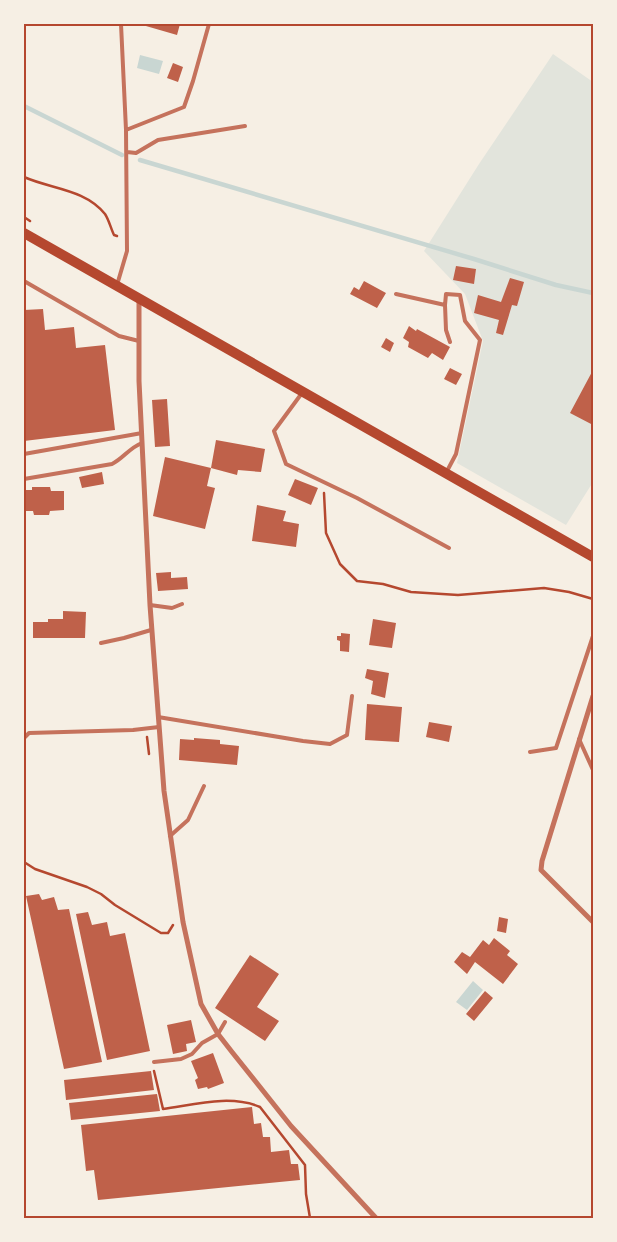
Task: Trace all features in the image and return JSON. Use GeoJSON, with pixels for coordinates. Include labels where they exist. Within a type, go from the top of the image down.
{"type":"FeatureCollection","features":[{"type":"Feature","properties":{"kind":"main road"},"geometry":{"type":"LineString","coordinates":[[24,233],[593,557]]}},
{"type":"Feature","properties":{"kind":"street"},"geometry":{"type":"LineString","coordinates":[[139,298],[142,442],[150,605],[164,791],[183,922],[201,1004],[218,1034],[291,1126],[376,1218]]}},
{"type":"Feature","properties":{"kind":"street"},"geometry":{"type":"LineString","coordinates":[[593,696],[542,861],[541,870],[593,922]]}},
{"type":"Feature","properties":{"kind":"lane"},"geometry":{"type":"LineString","coordinates":[[117,285],[127,251],[127,152],[121,24]]}},
{"type":"Feature","properties":{"kind":"lane"},"geometry":{"type":"LineString","coordinates":[[126,130],[184,106],[194,81],[209,24]]}},
{"type":"Feature","properties":{"kind":"lane"},"geometry":{"type":"LineString","coordinates":[[127,152],[136,153],[158,140],[245,126]]}},
{"type":"Feature","properties":{"kind":"lane"},"geometry":{"type":"LineString","coordinates":[[24,281],[119,336],[139,341]]}},
{"type":"Feature","properties":{"kind":"lane"},"geometry":{"type":"LineString","coordinates":[[396,294],[445,305]]}},
{"type":"Feature","properties":{"kind":"lane"},"geometry":{"type":"LineString","coordinates":[[446,473],[456,454],[480,340],[465,321],[460,294],[446,294],[446,330],[450,342]]}},
{"type":"Feature","properties":{"kind":"lane"},"geometry":{"type":"LineString","coordinates":[[303,391],[274,431],[286,464],[357,498],[449,548]]}},
{"type":"Feature","properties":{"kind":"lane"},"geometry":{"type":"LineString","coordinates":[[24,454],[142,433]]}},
{"type":"Feature","properties":{"kind":"lane"},"geometry":{"type":"LineString","coordinates":[[24,480],[112,464],[132,447],[142,442]]}},
{"type":"Feature","properties":{"kind":"lane"},"geometry":{"type":"LineString","coordinates":[[150,605],[172,608],[182,604]]}},
{"type":"Feature","properties":{"kind":"lane"},"geometry":{"type":"LineString","coordinates":[[101,643],[152,630]]}},
{"type":"Feature","properties":{"kind":"lane"},"geometry":{"type":"LineString","coordinates":[[530,752],[556,748],[593,636]]}},
{"type":"Feature","properties":{"kind":"lane"},"geometry":{"type":"LineString","coordinates":[[158,717],[330,744],[347,735],[352,696]]}},
{"type":"Feature","properties":{"kind":"lane"},"geometry":{"type":"LineString","coordinates":[[24,737],[29,733],[159,727]]}},
{"type":"Feature","properties":{"kind":"lane"},"geometry":{"type":"LineString","coordinates":[[579,739],[593,770]]}},
{"type":"Feature","properties":{"kind":"lane"},"geometry":{"type":"LineString","coordinates":[[170,836],[188,820],[204,786]]}},
{"type":"Feature","properties":{"kind":"lane"},"geometry":{"type":"LineString","coordinates":[[154,1062],[181,1059],[192,1054],[202,1043],[218,1034],[225,1022]]}},
{"type":"Feature","properties":{"kind":"path"},"geometry":{"type":"LineString","coordinates":[[24,177],[75,193],[92,201],[106,215],[114,235],[127,241]]}},
{"type":"Feature","properties":{"kind":"path"},"geometry":{"type":"LineString","coordinates":[[313,477],[324,492],[326,533],[340,564],[357,581],[383,584],[411,592],[458,595],[544,588],[569,592],[593,600]]}},
{"type":"Feature","properties":{"kind":"path"},"geometry":{"type":"LineString","coordinates":[[146,728],[150,756]]}},
{"type":"Feature","properties":{"kind":"path"},"geometry":{"type":"LineString","coordinates":[[24,862],[35,869],[102,894],[115,905],[161,933],[168,933],[173,926],[172,919]]}},
{"type":"Feature","properties":{"kind":"path"},"geometry":{"type":"LineString","coordinates":[[154,1062],[154,1076],[163,1109],[232,1101],[251,1103],[260,1107],[305,1165],[306,1194],[310,1218]]}},
{"type":"Feature","properties":{"kind":"shaded area"},"geometry":{"type":"Polygon","coordinates":[[[553,54],[593,82],[593,482],[566,525],[457,463],[483,341],[465,294],[424,251],[479,164],[553,54]]]}},
{"type":"Feature","properties":{"kind":"shaded area"},"geometry":{"type":"Polygon","coordinates":[[[140,55],[163,61],[159,74],[137,68],[140,55]]]}},
{"type":"Feature","properties":{"kind":"shaded area"},"geometry":{"type":"Polygon","coordinates":[[[473,981],[483,990],[467,1010],[456,1002],[473,981]]]}},
{"type":"Feature","properties":{"kind":"building"},"geometry":{"type":"Polygon","coordinates":[[[139,24],[180,24],[177,35],[139,24]]]}},
{"type":"Feature","properties":{"kind":"building"},"geometry":{"type":"Polygon","coordinates":[[[173,63],[183,67],[178,82],[167,78],[173,63]]]}},
{"type":"Feature","properties":{"kind":"building"},"geometry":{"type":"Polygon","coordinates":[[[456,266],[476,269],[474,284],[453,280],[456,266]]]}},
{"type":"Feature","properties":{"kind":"building"},"geometry":{"type":"Polygon","coordinates":[[[510,278],[524,282],[517,306],[512,305],[503,335],[496,333],[499,320],[474,313],[478,295],[501,302],[510,278]]]}},
{"type":"Feature","properties":{"kind":"building"},"geometry":{"type":"Polygon","coordinates":[[[364,281],[386,293],[377,308],[350,294],[354,287],[359,290],[364,281]]]}},
{"type":"Feature","properties":{"kind":"building"},"geometry":{"type":"Polygon","coordinates":[[[43,309],[45,330],[74,327],[76,348],[105,345],[115,430],[24,441],[24,310],[43,309]]]}},
{"type":"Feature","properties":{"kind":"building"},"geometry":{"type":"Polygon","coordinates":[[[409,326],[450,347],[443,360],[432,353],[428,358],[408,347],[409,342],[403,338],[409,326]]]}},
{"type":"Feature","properties":{"kind":"building"},"geometry":{"type":"Polygon","coordinates":[[[386,338],[394,343],[390,352],[381,347],[386,338]]]}},
{"type":"Feature","properties":{"kind":"building"},"geometry":{"type":"Polygon","coordinates":[[[450,368],[462,374],[456,385],[444,379],[450,368]]]}},
{"type":"Feature","properties":{"kind":"building"},"geometry":{"type":"Polygon","coordinates":[[[593,370],[593,425],[570,413],[593,370]]]}},
{"type":"Feature","properties":{"kind":"building"},"geometry":{"type":"Polygon","coordinates":[[[167,399],[170,446],[155,447],[152,400],[167,399]]]}},
{"type":"Feature","properties":{"kind":"building"},"geometry":{"type":"Polygon","coordinates":[[[216,440],[265,449],[261,472],[238,470],[237,475],[211,468],[216,440]]]}},
{"type":"Feature","properties":{"kind":"building"},"geometry":{"type":"Polygon","coordinates":[[[165,457],[211,468],[207,486],[215,488],[205,529],[153,516],[165,457]]]}},
{"type":"Feature","properties":{"kind":"building"},"geometry":{"type":"Polygon","coordinates":[[[102,472],[104,484],[82,488],[79,477],[102,472]]]}},
{"type":"Feature","properties":{"kind":"building"},"geometry":{"type":"Polygon","coordinates":[[[295,479],[318,488],[311,505],[288,495],[295,479]]]}},
{"type":"Feature","properties":{"kind":"building"},"geometry":{"type":"Polygon","coordinates":[[[32,487],[50,487],[51,491],[64,491],[64,510],[50,511],[49,515],[34,515],[33,511],[24,511],[24,490],[32,490],[32,487]]]}},
{"type":"Feature","properties":{"kind":"building"},"geometry":{"type":"Polygon","coordinates":[[[257,505],[286,511],[283,521],[299,524],[296,547],[252,541],[257,505]]]}},
{"type":"Feature","properties":{"kind":"building"},"geometry":{"type":"Polygon","coordinates":[[[171,572],[171,578],[187,577],[188,589],[158,591],[156,573],[171,572]]]}},
{"type":"Feature","properties":{"kind":"building"},"geometry":{"type":"Polygon","coordinates":[[[63,611],[86,612],[85,638],[33,638],[33,622],[63,619],[63,611]]]}},
{"type":"Feature","properties":{"kind":"building"},"geometry":{"type":"Polygon","coordinates":[[[373,619],[396,623],[392,648],[369,645],[373,619]]]}},
{"type":"Feature","properties":{"kind":"building"},"geometry":{"type":"Polygon","coordinates":[[[341,633],[350,634],[349,652],[340,651],[340,641],[337,640],[337,636],[341,636],[341,633]]]}},
{"type":"Feature","properties":{"kind":"building"},"geometry":{"type":"Polygon","coordinates":[[[367,669],[389,673],[385,698],[371,694],[373,681],[365,678],[367,669]]]}},
{"type":"Feature","properties":{"kind":"building"},"geometry":{"type":"Polygon","coordinates":[[[367,704],[402,707],[399,742],[365,740],[367,704]]]}},
{"type":"Feature","properties":{"kind":"building"},"geometry":{"type":"Polygon","coordinates":[[[429,722],[452,726],[449,742],[426,737],[429,722]]]}},
{"type":"Feature","properties":{"kind":"building"},"geometry":{"type":"Polygon","coordinates":[[[194,738],[220,740],[220,744],[239,746],[237,765],[179,760],[180,739],[194,740],[194,738]]]}},
{"type":"Feature","properties":{"kind":"building"},"geometry":{"type":"Polygon","coordinates":[[[39,894],[42,900],[54,897],[58,910],[69,909],[102,1062],[64,1069],[26,896],[39,894]]]}},
{"type":"Feature","properties":{"kind":"building"},"geometry":{"type":"Polygon","coordinates":[[[88,912],[92,925],[107,922],[110,936],[125,933],[150,1051],[107,1060],[76,914],[88,912]]]}},
{"type":"Feature","properties":{"kind":"building"},"geometry":{"type":"Polygon","coordinates":[[[499,917],[508,919],[506,933],[497,931],[499,917]]]}},
{"type":"Feature","properties":{"kind":"building"},"geometry":{"type":"Polygon","coordinates":[[[494,938],[510,951],[507,955],[518,964],[503,984],[475,962],[467,974],[454,962],[462,952],[470,957],[483,940],[489,945],[494,938]]]}},
{"type":"Feature","properties":{"kind":"building"},"geometry":{"type":"Polygon","coordinates":[[[250,955],[279,974],[257,1007],[279,1021],[265,1041],[215,1008],[250,955]]]}},
{"type":"Feature","properties":{"kind":"building"},"geometry":{"type":"Polygon","coordinates":[[[485,991],[493,998],[474,1021],[466,1014],[485,991]]]}},
{"type":"Feature","properties":{"kind":"building"},"geometry":{"type":"Polygon","coordinates":[[[191,1020],[196,1042],[186,1044],[187,1051],[173,1054],[167,1025],[191,1020]]]}},
{"type":"Feature","properties":{"kind":"building"},"geometry":{"type":"Polygon","coordinates":[[[213,1053],[224,1083],[208,1089],[207,1087],[198,1089],[195,1080],[198,1078],[191,1061],[213,1053]]]}},
{"type":"Feature","properties":{"kind":"building"},"geometry":{"type":"Polygon","coordinates":[[[151,1071],[154,1090],[66,1100],[64,1080],[151,1071]]]}},
{"type":"Feature","properties":{"kind":"building"},"geometry":{"type":"Polygon","coordinates":[[[157,1094],[160,1111],[71,1120],[69,1103],[157,1094]]]}},
{"type":"Feature","properties":{"kind":"building"},"geometry":{"type":"Polygon","coordinates":[[[252,1107],[254,1124],[261,1123],[263,1137],[270,1137],[271,1152],[289,1150],[291,1164],[298,1164],[300,1180],[98,1200],[94,1170],[86,1171],[81,1125],[252,1107]]]}},
{"type":"Feature","properties":{"kind":"waterway"},"geometry":{"type":"LineString","coordinates":[[24,106],[122,155]]}},
{"type":"Feature","properties":{"kind":"waterway"},"geometry":{"type":"LineString","coordinates":[[140,160],[556,285],[593,293]]}}]}
